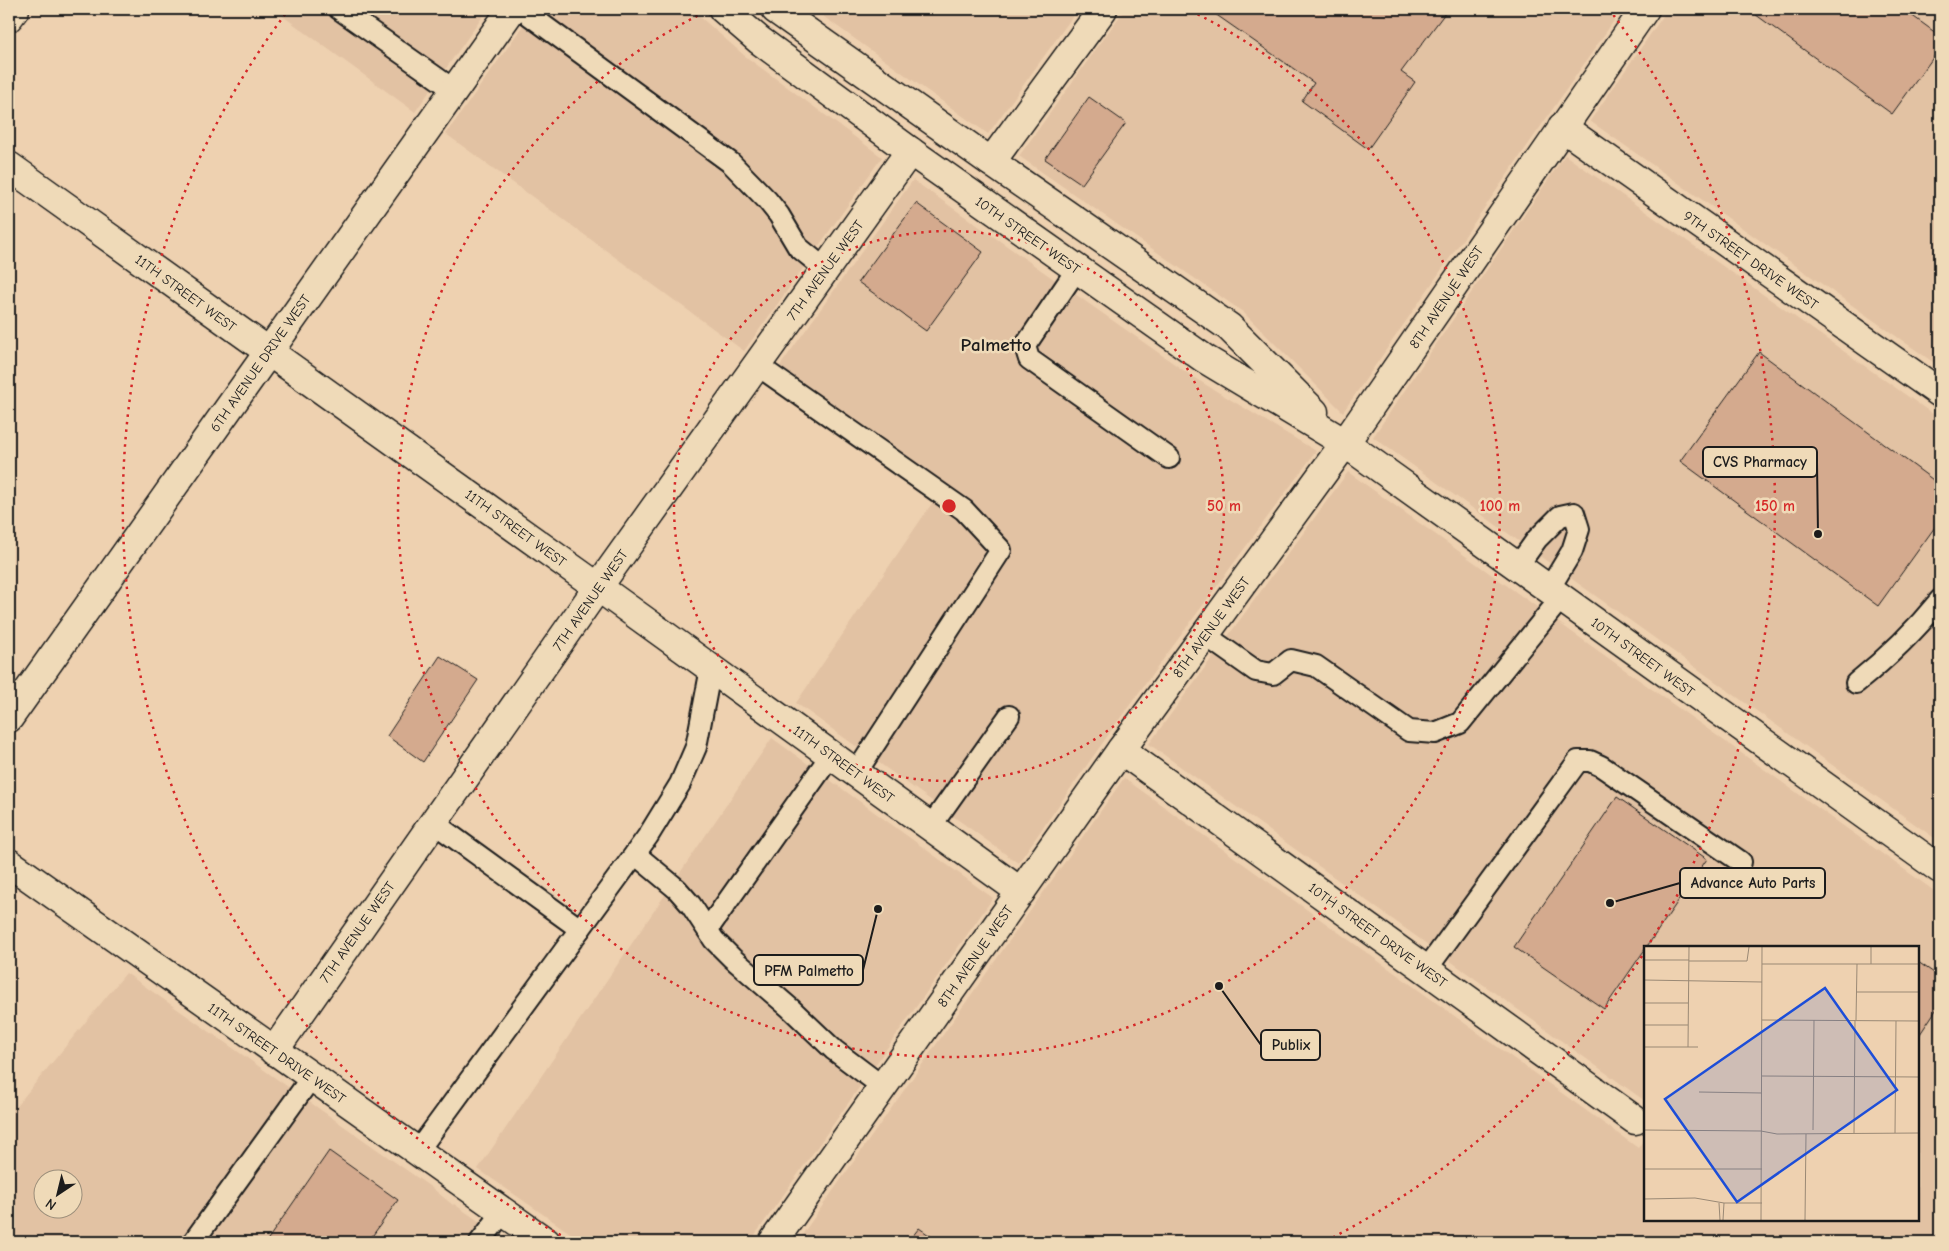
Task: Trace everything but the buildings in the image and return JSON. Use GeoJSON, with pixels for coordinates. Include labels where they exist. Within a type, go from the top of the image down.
{"type":"FeatureCollection","features":[{"type":"Feature","properties":{"kind":"street"},"geometry":{"type":"LineString","coordinates":[[9,17],[15,9]]}},
{"type":"Feature","properties":{"kind":"street","name":"6TH AVENUE DRIVE WEST"},"geometry":{"type":"LineString","coordinates":[[9,718],[512,9]]}},
{"type":"Feature","properties":{"kind":"street","name":"10TH STREET WEST"},"geometry":{"type":"LineString","coordinates":[[723,9],[759,40],[910,151],[1205,359],[1346,444],[1940,869]]}},
{"type":"Feature","properties":{"kind":"street","name":"10TH STREET WEST"},"geometry":{"type":"LineString","coordinates":[[775,9],[1229,328],[1346,444]]}},
{"type":"Feature","properties":{"kind":"street"},"geometry":{"type":"LineString","coordinates":[[991,162],[1103,9]]}},
{"type":"Feature","properties":{"kind":"street","name":"8TH AVENUE WEST"},"geometry":{"type":"LineString","coordinates":[[774,1242],[1121,750],[1346,444],[1644,9]]}},
{"type":"Feature","properties":{"kind":"street","name":"9TH STREET DRIVE WEST"},"geometry":{"type":"LineString","coordinates":[[1562,127],[1940,393]]}},
{"type":"Feature","properties":{"kind":"street","name":"7TH AVENUE WEST"},"geometry":{"type":"LineString","coordinates":[[274,1052],[598,587],[910,151]]}},
{"type":"Feature","properties":{"kind":"street","name":"11TH STREET WEST"},"geometry":{"type":"LineString","coordinates":[[9,166],[1021,892]]}},
{"type":"Feature","properties":{"kind":"street","name":"10TH STREET DRIVE WEST"},"geometry":{"type":"LineString","coordinates":[[1121,750],[1634,1120]]}},
{"type":"Feature","properties":{"kind":"street","name":"11TH STREET DRIVE WEST"},"geometry":{"type":"LineString","coordinates":[[9,863],[274,1052],[546,1242]]}},
{"type":"Feature","properties":{"kind":"lane"},"geometry":{"type":"LineString","coordinates":[[339,9],[454,90]]}},
{"type":"Feature","properties":{"kind":"lane"},"geometry":{"type":"LineString","coordinates":[[521,9],[731,164],[767,200],[779,215],[798,247],[825,269]]}},
{"type":"Feature","properties":{"kind":"lane"},"geometry":{"type":"LineString","coordinates":[[1077,269],[1025,346],[1029,359],[1168,458]]}},
{"type":"Feature","properties":{"kind":"lane"},"geometry":{"type":"LineString","coordinates":[[757,365],[964,510],[1002,550],[856,773]]}},
{"type":"Feature","properties":{"kind":"lane"},"geometry":{"type":"LineString","coordinates":[[1205,635],[1256,671],[1273,674],[1291,660],[1316,666],[1409,731],[1435,734],[1460,723],[1555,594],[1579,529],[1574,513],[1560,516],[1537,539],[1517,567]]}},
{"type":"Feature","properties":{"kind":"lane"},"geometry":{"type":"LineString","coordinates":[[1856,683],[1886,659],[1922,622],[1940,600]]}},
{"type":"Feature","properties":{"kind":"lane"},"geometry":{"type":"LineString","coordinates":[[417,1152],[635,854],[673,796],[696,747],[711,668]]}},
{"type":"Feature","properties":{"kind":"lane"},"geometry":{"type":"LineString","coordinates":[[931,826],[1009,716]]}},
{"type":"Feature","properties":{"kind":"lane"},"geometry":{"type":"LineString","coordinates":[[708,929],[831,755]]}},
{"type":"Feature","properties":{"kind":"lane"},"geometry":{"type":"LineString","coordinates":[[1426,970],[1578,761],[1590,761],[1600,766],[1741,862]]}},
{"type":"Feature","properties":{"kind":"lane"},"geometry":{"type":"LineString","coordinates":[[434,823],[580,929]]}},
{"type":"Feature","properties":{"kind":"lane"},"geometry":{"type":"LineString","coordinates":[[635,854],[677,889],[691,905],[714,940],[732,958],[784,1002],[834,1050],[883,1087]]}},
{"type":"Feature","properties":{"kind":"lane"},"geometry":{"type":"LineString","coordinates":[[192,1242],[311,1078]]}},
{"type":"Feature","properties":{"kind":"lane"},"geometry":{"type":"LineString","coordinates":[[480,1242],[503,1212]]}},
{"type":"Feature","properties":{"kind":"shaded area"},"geometry":{"type":"Polygon","coordinates":[[[273,9],[488,9],[415,112],[273,9]]]}},
{"type":"Feature","properties":{"kind":"shaded area"},"geometry":{"type":"Polygon","coordinates":[[[535,9],[691,9],[745,56],[882,157],[744,351],[446,134],[535,9]]]}},
{"type":"Feature","properties":{"kind":"shaded area"},"geometry":{"type":"Polygon","coordinates":[[[813,9],[1078,9],[988,134],[813,9]]]}},
{"type":"Feature","properties":{"kind":"shaded area"},"geometry":{"type":"Polygon","coordinates":[[[1125,9],[1622,9],[1343,412],[1243,312],[1019,156],[1125,9]]]}},
{"type":"Feature","properties":{"kind":"shaded area"},"geometry":{"type":"Polygon","coordinates":[[[1668,9],[1940,9],[1940,367],[1590,121],[1668,9]]]}},
{"type":"Feature","properties":{"kind":"shaded area"},"geometry":{"type":"Polygon","coordinates":[[[1565,155],[1940,419],[1940,842],[1373,437],[1565,155]]]}},
{"type":"Feature","properties":{"kind":"shaded area"},"geometry":{"type":"Polygon","coordinates":[[[913,180],[1193,377],[1316,451],[1118,721],[1018,863],[796,703],[939,493],[775,373],[913,180]]]}},
{"type":"Feature","properties":{"kind":"shaded area"},"geometry":{"type":"Polygon","coordinates":[[[1348,472],[1940,895],[1940,1242],[797,1242],[1124,778],[1638,1148],[1644,1139],[1644,1221],[1919,1221],[1919,946],[1644,946],[1644,1100],[1149,744],[1348,472]]]}},
{"type":"Feature","properties":{"kind":"shaded area"},"geometry":{"type":"Polygon","coordinates":[[[772,738],[993,898],[750,1242],[583,1242],[478,1169],[772,738]]]}},
{"type":"Feature","properties":{"kind":"shaded area"},"geometry":{"type":"Polygon","coordinates":[[[126,973],[432,1188],[453,1205],[509,1242],[9,1242],[9,1115],[126,973]]]}},
{"type":"Feature","properties":{"kind":"place","name":"CVS Pharmacy"},"geometry":{"type":"Point","coordinates":[1818,534]}},
{"type":"Feature","properties":{"kind":"place","name":"Advance Auto Parts"},"geometry":{"type":"Point","coordinates":[1610,903]}},
{"type":"Feature","properties":{"kind":"place","name":"PFM Palmetto"},"geometry":{"type":"Point","coordinates":[878,909]}},
{"type":"Feature","properties":{"kind":"place","name":"Publix"},"geometry":{"type":"Point","coordinates":[1219,986]}},
{"type":"Feature","properties":{"kind":"district","name":"Palmetto"},"geometry":{"type":"Point","coordinates":[996,344]}}]}
